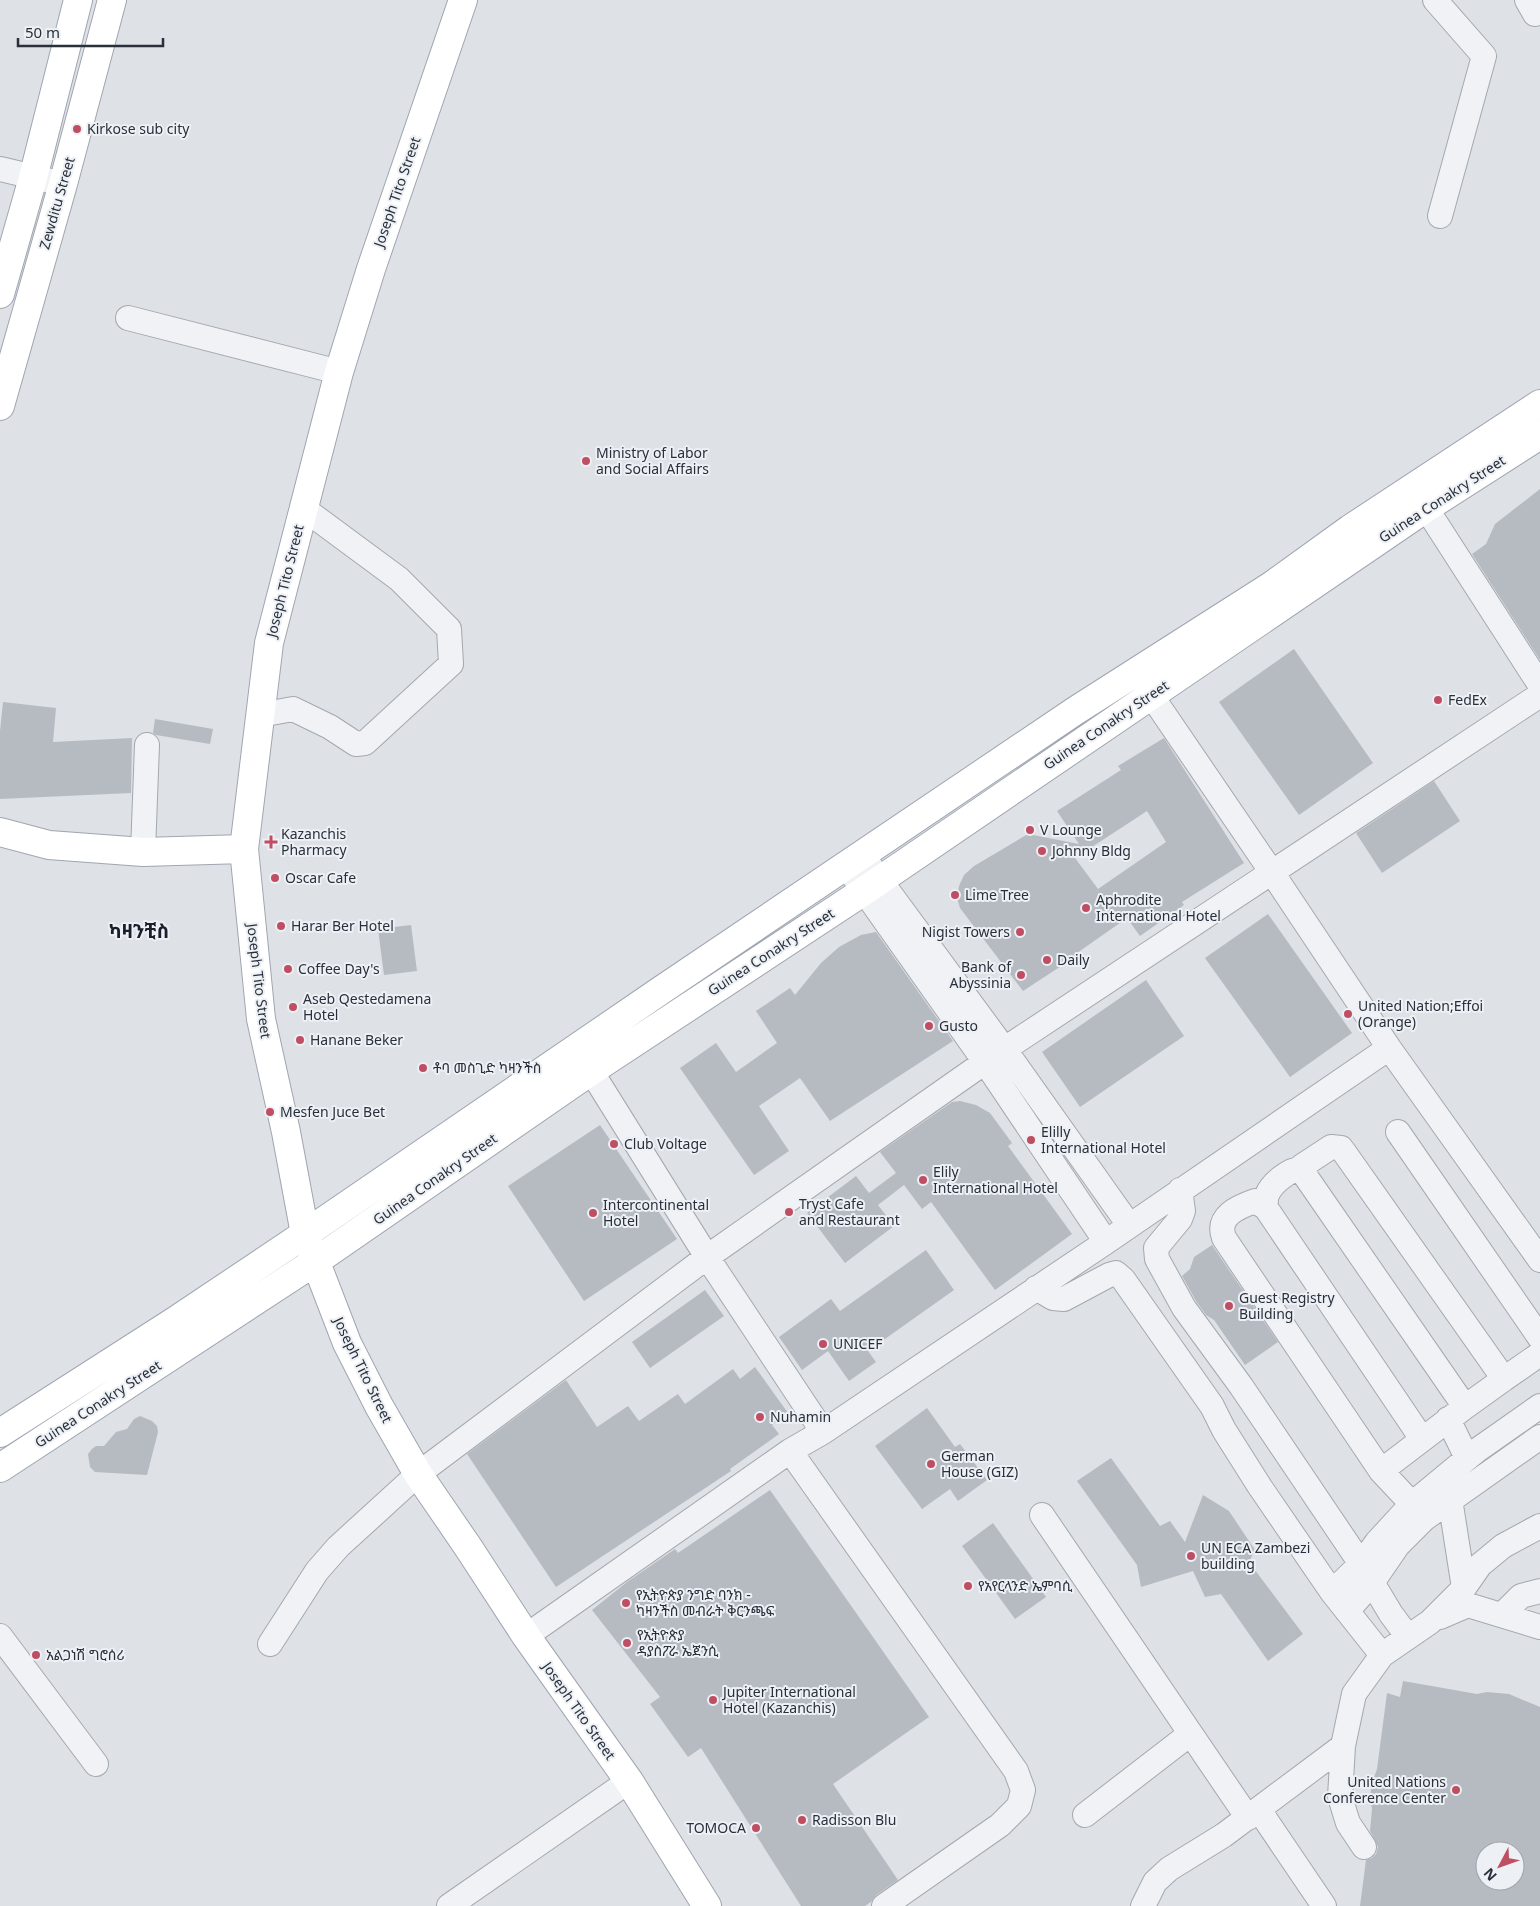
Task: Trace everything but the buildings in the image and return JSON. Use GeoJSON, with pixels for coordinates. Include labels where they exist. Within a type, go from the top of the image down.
{"type":"FeatureCollection","features":[{"type":"Feature","properties":{"kind":"main road"},"geometry":{"type":"LineString","coordinates":[[0,294],[33,178],[78,0]]}},
{"type":"Feature","properties":{"kind":"main road","name":"Zewditu Street"},"geometry":{"type":"LineString","coordinates":[[0,406],[63,184],[112,0]]}},
{"type":"Feature","properties":{"kind":"main road","name":"Joseph Tito Street"},"geometry":{"type":"LineString","coordinates":[[463,0],[371,269],[339,372],[269,643],[244,849],[261,1019],[286,1132],[305,1234],[347,1343],[379,1406],[418,1474],[526,1636],[629,1781],[708,1906]]}},
{"type":"Feature","properties":{"kind":"main road","name":"Guinea Conakry Street"},"geometry":{"type":"LineString","coordinates":[[0,1433],[175,1321],[660,991],[1075,712],[1270,586],[1350,529],[1540,404]]}},
{"type":"Feature","properties":{"kind":"main road","name":"Guinea Conakry Street"},"geometry":{"type":"LineString","coordinates":[[0,1468],[316,1262],[591,1071],[872,886],[1426,508],[1540,435]]}},
{"type":"Feature","properties":{"kind":"main road"},"geometry":{"type":"LineString","coordinates":[[0,832],[49,845],[143,852],[244,849]]}},
{"type":"Feature","properties":{"kind":"main road"},"geometry":{"type":"LineString","coordinates":[[660,991],[676,1014]]}},
{"type":"Feature","properties":{"kind":"street"},"geometry":{"type":"LineString","coordinates":[[1435,0],[1484,56],[1440,216]]}},
{"type":"Feature","properties":{"kind":"street"},"geometry":{"type":"LineString","coordinates":[[0,169],[63,184]]}},
{"type":"Feature","properties":{"kind":"street"},"geometry":{"type":"LineString","coordinates":[[128,318],[339,372]]}},
{"type":"Feature","properties":{"kind":"street"},"geometry":{"type":"LineString","coordinates":[[260,715],[293,709],[330,727],[356,744],[365,743],[451,664],[449,630],[399,579],[303,508]]}},
{"type":"Feature","properties":{"kind":"street"},"geometry":{"type":"LineString","coordinates":[[1426,508],[1540,685]]}},
{"type":"Feature","properties":{"kind":"street"},"geometry":{"type":"LineString","coordinates":[[1151,695],[1272,871],[1389,1048],[1540,1260]]}},
{"type":"Feature","properties":{"kind":"street"},"geometry":{"type":"LineString","coordinates":[[270,1644],[317,1571],[338,1547],[418,1474],[707,1257],[984,1062],[1005,1050],[1272,871],[1540,695]]}},
{"type":"Feature","properties":{"kind":"street"},"geometry":{"type":"LineString","coordinates":[[1075,712],[1091,735]]}},
{"type":"Feature","properties":{"kind":"street"},"geometry":{"type":"LineString","coordinates":[[143,852],[147,745]]}},
{"type":"Feature","properties":{"kind":"street"},"geometry":{"type":"LineString","coordinates":[[855,861],[984,1062],[1106,1242]]}},
{"type":"Feature","properties":{"kind":"street"},"geometry":{"type":"LineString","coordinates":[[872,886],[1005,1050],[1130,1225]]}},
{"type":"Feature","properties":{"kind":"street"},"geometry":{"type":"LineString","coordinates":[[526,1636],[790,1452],[823,1432],[1106,1242],[1389,1048]]}},
{"type":"Feature","properties":{"kind":"street"},"geometry":{"type":"LineString","coordinates":[[591,1071],[707,1257],[823,1432]]}},
{"type":"Feature","properties":{"kind":"street"},"geometry":{"type":"LineString","coordinates":[[1398,1132],[1540,1338]]}},
{"type":"Feature","properties":{"kind":"street"},"geometry":{"type":"LineString","coordinates":[[1302,1169],[1302,1166],[1331,1147],[1341,1148],[1504,1379]]}},
{"type":"Feature","properties":{"kind":"street"},"geometry":{"type":"LineString","coordinates":[[1266,1208],[1265,1200],[1267,1193],[1287,1172],[1295,1168],[1302,1169]]}},
{"type":"Feature","properties":{"kind":"street"},"geometry":{"type":"LineString","coordinates":[[1302,1169],[1456,1413],[1468,1458]]}},
{"type":"Feature","properties":{"kind":"street"},"geometry":{"type":"LineString","coordinates":[[1180,1190],[1183,1211],[1180,1218],[1156,1248],[1157,1259],[1184,1308],[1241,1386],[1408,1637]]}},
{"type":"Feature","properties":{"kind":"street"},"geometry":{"type":"LineString","coordinates":[[1412,1504],[1381,1471],[1224,1238],[1222,1227],[1229,1215],[1237,1207],[1255,1201],[1266,1208],[1422,1439]]}},
{"type":"Feature","properties":{"kind":"street"},"geometry":{"type":"LineString","coordinates":[[1036,1288],[1053,1298],[1064,1299],[1109,1275],[1116,1273],[1124,1279],[1212,1406],[1224,1430],[1260,1488],[1332,1592],[1382,1655]]}},
{"type":"Feature","properties":{"kind":"street"},"geometry":{"type":"LineString","coordinates":[[1381,1471],[1456,1413],[1540,1354]]}},
{"type":"Feature","properties":{"kind":"street"},"geometry":{"type":"LineString","coordinates":[[1212,1406],[1241,1386]]}},
{"type":"Feature","properties":{"kind":"street"},"geometry":{"type":"LineString","coordinates":[[1332,1592],[1366,1574],[1424,1519],[1468,1458],[1540,1406]]}},
{"type":"Feature","properties":{"kind":"street"},"geometry":{"type":"LineString","coordinates":[[1347,1611],[1366,1574],[1377,1542],[1412,1504],[1445,1489],[1540,1437]]}},
{"type":"Feature","properties":{"kind":"street"},"geometry":{"type":"LineString","coordinates":[[790,1452],[1016,1772],[1023,1790],[1019,1806],[1000,1824],[884,1906]]}},
{"type":"Feature","properties":{"kind":"street"},"geometry":{"type":"LineString","coordinates":[[1445,1489],[1464,1588]]}},
{"type":"Feature","properties":{"kind":"street"},"geometry":{"type":"LineString","coordinates":[[1042,1515],[1190,1734],[1324,1906]]}},
{"type":"Feature","properties":{"kind":"street"},"geometry":{"type":"LineString","coordinates":[[1430,1622],[1464,1588],[1480,1564],[1502,1546],[1540,1526]]}},
{"type":"Feature","properties":{"kind":"street"},"geometry":{"type":"LineString","coordinates":[[1502,1615],[1521,1596],[1540,1591]]}},
{"type":"Feature","properties":{"kind":"street"},"geometry":{"type":"LineString","coordinates":[[1364,1847],[1348,1823],[1340,1797],[1343,1746],[1354,1694],[1382,1655],[1430,1622],[1468,1605],[1540,1627]]}},
{"type":"Feature","properties":{"kind":"street"},"geometry":{"type":"LineString","coordinates":[[0,1636],[96,1764]]}},
{"type":"Feature","properties":{"kind":"street"},"geometry":{"type":"LineString","coordinates":[[1085,1815],[1190,1734]]}},
{"type":"Feature","properties":{"kind":"street"},"geometry":{"type":"LineString","coordinates":[[1144,1906],[1155,1882],[1169,1869],[1224,1835],[1343,1746]]}},
{"type":"Feature","properties":{"kind":"street"},"geometry":{"type":"LineString","coordinates":[[449,1906],[629,1781]]}},
{"type":"Feature","properties":{"kind":"place","name":"Kirkose sub city"},"geometry":{"type":"Point","coordinates":[77,129]}},
{"type":"Feature","properties":{"kind":"place","name":"Ministry of Labor and Social Affairs"},"geometry":{"type":"Point","coordinates":[586,461]}},
{"type":"Feature","properties":{"kind":"place","name":"FedEx"},"geometry":{"type":"Point","coordinates":[1438,700]}},
{"type":"Feature","properties":{"kind":"place","name":"V Lounge"},"geometry":{"type":"Point","coordinates":[1030,830]}},
{"type":"Feature","properties":{"kind":"place","name":"Kazanchis Pharmacy"},"geometry":{"type":"Point","coordinates":[271,842]}},
{"type":"Feature","properties":{"kind":"place","name":"Johnny Bldg"},"geometry":{"type":"Point","coordinates":[1042,851]}},
{"type":"Feature","properties":{"kind":"place","name":"Oscar Cafe"},"geometry":{"type":"Point","coordinates":[275,878]}},
{"type":"Feature","properties":{"kind":"place","name":"Lime Tree"},"geometry":{"type":"Point","coordinates":[955,895]}},
{"type":"Feature","properties":{"kind":"place","name":"Aphrodite International Hotel"},"geometry":{"type":"Point","coordinates":[1086,908]}},
{"type":"Feature","properties":{"kind":"place","name":"Harar Ber Hotel"},"geometry":{"type":"Point","coordinates":[281,926]}},
{"type":"Feature","properties":{"kind":"place","name":"Nigist Towers"},"geometry":{"type":"Point","coordinates":[1020,932]}},
{"type":"Feature","properties":{"kind":"place","name":"Daily"},"geometry":{"type":"Point","coordinates":[1047,960]}},
{"type":"Feature","properties":{"kind":"place","name":"Coffee Day's"},"geometry":{"type":"Point","coordinates":[288,969]}},
{"type":"Feature","properties":{"kind":"place","name":"Bank of Abyssinia"},"geometry":{"type":"Point","coordinates":[1021,975]}},
{"type":"Feature","properties":{"kind":"place","name":"Aseb Qestedamena Hotel"},"geometry":{"type":"Point","coordinates":[293,1007]}},
{"type":"Feature","properties":{"kind":"place","name":"United Nation;Effoi (Orange)"},"geometry":{"type":"Point","coordinates":[1348,1014]}},
{"type":"Feature","properties":{"kind":"place","name":"Gusto"},"geometry":{"type":"Point","coordinates":[929,1026]}},
{"type":"Feature","properties":{"kind":"place","name":"Hanane Beker"},"geometry":{"type":"Point","coordinates":[300,1040]}},
{"type":"Feature","properties":{"kind":"place","name":"ቶባ መስጊድ ካዛንችስ"},"geometry":{"type":"Point","coordinates":[423,1068]}},
{"type":"Feature","properties":{"kind":"place","name":"Mesfen Juce Bet"},"geometry":{"type":"Point","coordinates":[270,1112]}},
{"type":"Feature","properties":{"kind":"place","name":"Elilly International Hotel"},"geometry":{"type":"Point","coordinates":[1031,1140]}},
{"type":"Feature","properties":{"kind":"place","name":"Club Voltage"},"geometry":{"type":"Point","coordinates":[614,1144]}},
{"type":"Feature","properties":{"kind":"place","name":"Elily International Hotel"},"geometry":{"type":"Point","coordinates":[923,1180]}},
{"type":"Feature","properties":{"kind":"place","name":"Tryst Cafe and Restaurant"},"geometry":{"type":"Point","coordinates":[789,1212]}},
{"type":"Feature","properties":{"kind":"place","name":"Intercontinental Hotel"},"geometry":{"type":"Point","coordinates":[593,1213]}},
{"type":"Feature","properties":{"kind":"place","name":"Guest Registry Building"},"geometry":{"type":"Point","coordinates":[1229,1306]}},
{"type":"Feature","properties":{"kind":"place","name":"UNICEF"},"geometry":{"type":"Point","coordinates":[823,1344]}},
{"type":"Feature","properties":{"kind":"place","name":"Nuhamin"},"geometry":{"type":"Point","coordinates":[760,1417]}},
{"type":"Feature","properties":{"kind":"place","name":"German House (GIZ)"},"geometry":{"type":"Point","coordinates":[931,1464]}},
{"type":"Feature","properties":{"kind":"place","name":"UN ECA Zambezi building"},"geometry":{"type":"Point","coordinates":[1191,1556]}},
{"type":"Feature","properties":{"kind":"place","name":"የአየርላንድ ኤምባሲ"},"geometry":{"type":"Point","coordinates":[968,1586]}},
{"type":"Feature","properties":{"kind":"place","name":"የኢትዮጵያ ንግድ ባንክ - ካዛንችስ መብራት ቅርንጫፍ"},"geometry":{"type":"Point","coordinates":[626,1603]}},
{"type":"Feature","properties":{"kind":"place","name":"የኢትዮጵያ ዳያስፖራ ኤጀንሲ"},"geometry":{"type":"Point","coordinates":[627,1643]}},
{"type":"Feature","properties":{"kind":"place","name":"አልጋነሽ ግሮሰሪ"},"geometry":{"type":"Point","coordinates":[36,1655]}},
{"type":"Feature","properties":{"kind":"place","name":"Jupiter International Hotel (Kazanchis)"},"geometry":{"type":"Point","coordinates":[713,1700]}},
{"type":"Feature","properties":{"kind":"place","name":"United Nations Conference Center"},"geometry":{"type":"Point","coordinates":[1456,1790]}},
{"type":"Feature","properties":{"kind":"place","name":"Radisson Blu"},"geometry":{"type":"Point","coordinates":[802,1820]}},
{"type":"Feature","properties":{"kind":"place","name":"TOMOCA"},"geometry":{"type":"Point","coordinates":[756,1828]}},
{"type":"Feature","properties":{"kind":"district","name":"ካዛንቺስ"},"geometry":{"type":"Point","coordinates":[139,931]}}]}
